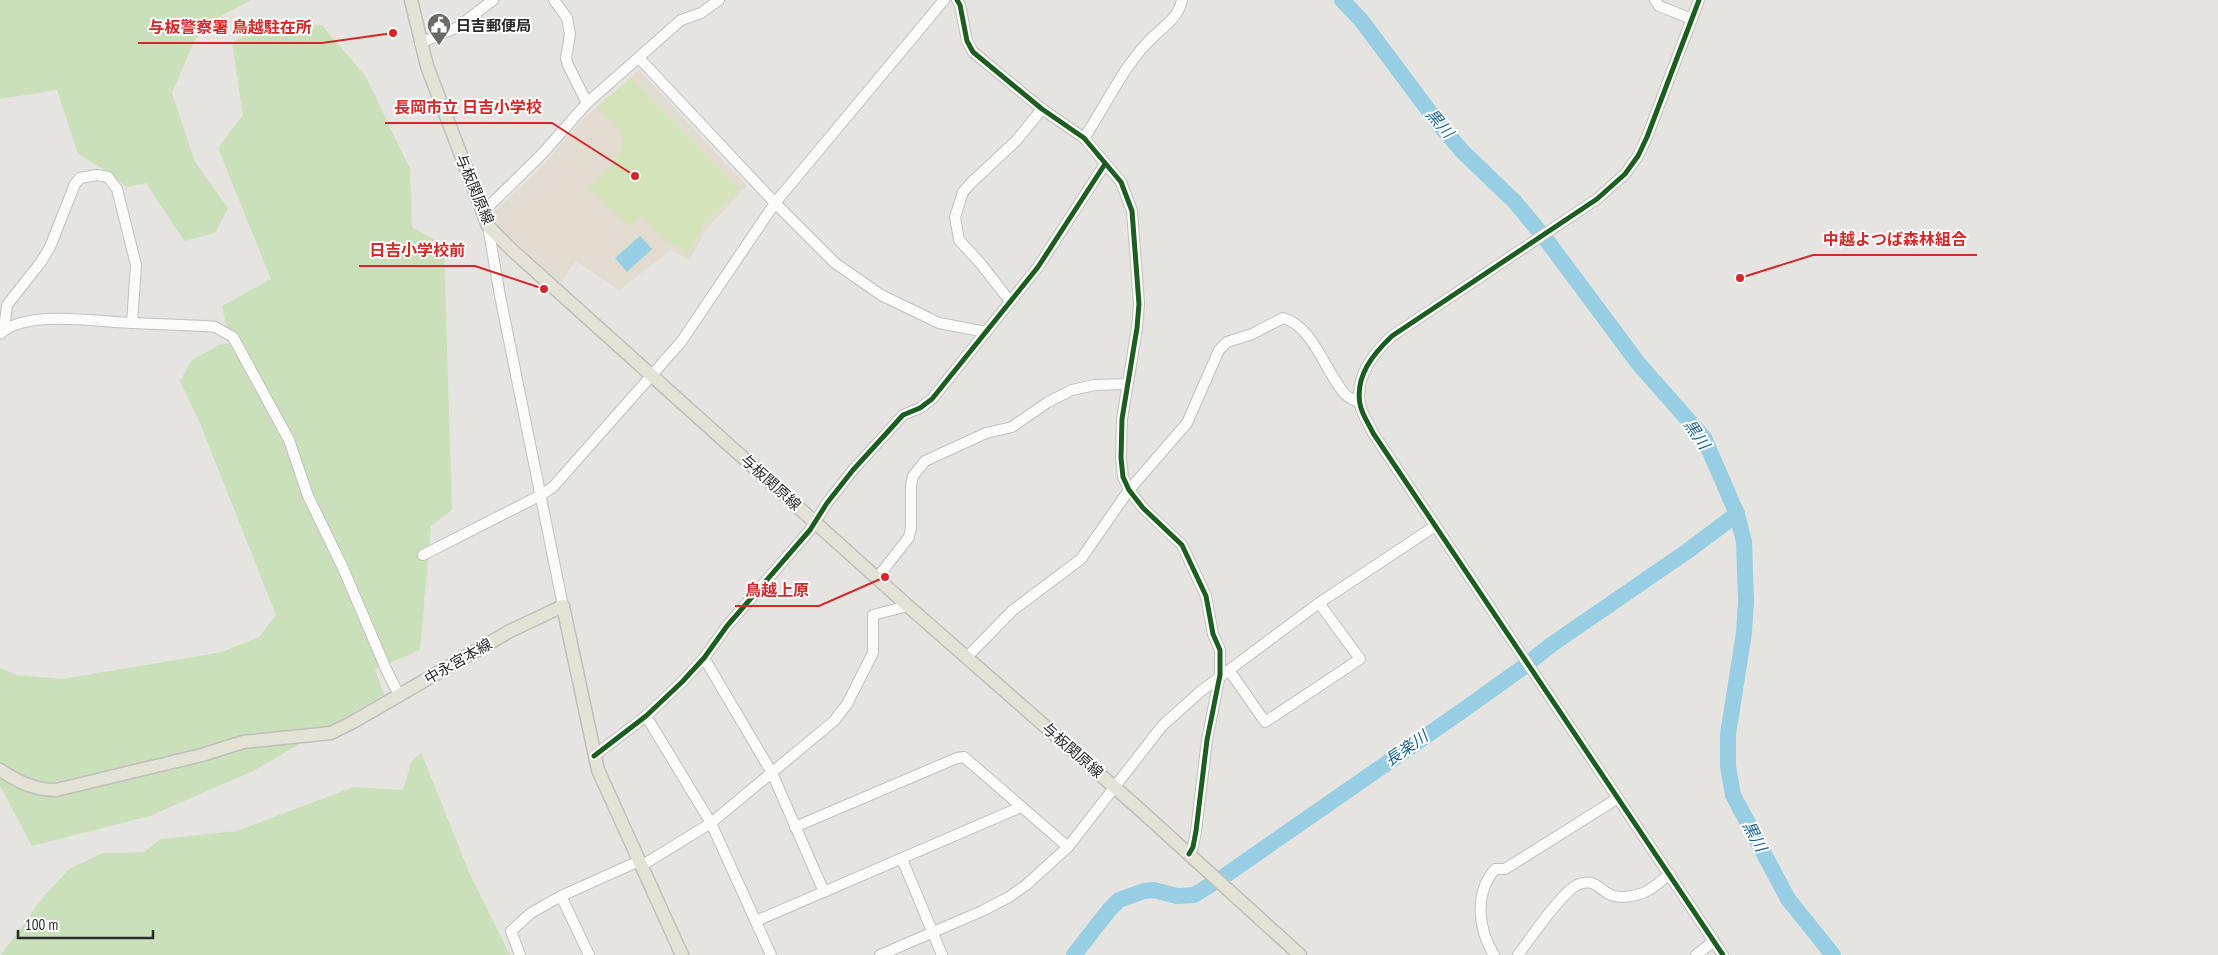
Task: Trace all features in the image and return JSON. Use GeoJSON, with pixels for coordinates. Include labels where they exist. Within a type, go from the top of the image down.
{"type":"FeatureCollection","features":[{"type":"Feature","properties":{"kind":"main road","name":"与板関原線"},"geometry":{"type":"LineString","coordinates":[[411,0],[420,43],[488,226],[512,250],[878,577],[908,606],[1114,786],[1300,955]]}},
{"type":"Feature","properties":{"kind":"main road","name":"中永宮本線"},"geometry":{"type":"LineString","coordinates":[[0,770],[30,787],[40,790],[56,790],[202,755],[249,741],[332,732],[353,722],[510,631],[563,606]]}},
{"type":"Feature","properties":{"kind":"main road"},"geometry":{"type":"LineString","coordinates":[[563,606],[594,756],[605,790],[682,955]]}},
{"type":"Feature","properties":{"kind":"street"},"geometry":{"type":"LineString","coordinates":[[420,43],[458,27],[493,0]]}},
{"type":"Feature","properties":{"kind":"street"},"geometry":{"type":"LineString","coordinates":[[554,0],[567,18],[570,34],[566,58],[587,103]]}},
{"type":"Feature","properties":{"kind":"street"},"geometry":{"type":"LineString","coordinates":[[483,212],[542,154],[587,103],[682,20],[701,12],[719,0]]}},
{"type":"Feature","properties":{"kind":"street"},"geometry":{"type":"LineString","coordinates":[[423,555],[541,495],[553,487],[653,375],[685,336],[775,203],[944,0]]}},
{"type":"Feature","properties":{"kind":"street"},"geometry":{"type":"LineString","coordinates":[[957,0],[967,41],[973,52],[1042,110],[1084,138],[1121,182],[1132,211],[1139,304],[1137,328],[1122,419],[1121,458],[1123,477],[1129,490],[1143,508],[1182,545],[1206,596],[1213,634],[1220,650],[1225,673],[1207,740],[1196,831],[1193,847],[1189,854]]}},
{"type":"Feature","properties":{"kind":"street"},"geometry":{"type":"LineString","coordinates":[[1084,138],[1131,64],[1144,46],[1175,16],[1180,9],[1182,0]]}},
{"type":"Feature","properties":{"kind":"street"},"geometry":{"type":"LineString","coordinates":[[1655,0],[1659,6],[1692,19]]}},
{"type":"Feature","properties":{"kind":"street"},"geometry":{"type":"LineString","coordinates":[[1699,0],[1648,137],[1638,156],[1625,174],[1610,188],[1558,227],[1399,331],[1383,344],[1364,370],[1360,403],[1373,433],[1723,955]]}},
{"type":"Feature","properties":{"kind":"street"},"geometry":{"type":"LineString","coordinates":[[639,58],[775,203],[835,263],[880,295],[939,323],[986,332]]}},
{"type":"Feature","properties":{"kind":"street"},"geometry":{"type":"LineString","coordinates":[[1009,300],[981,264],[959,240],[955,217],[964,192],[971,183],[1016,140],[1042,110]]}},
{"type":"Feature","properties":{"kind":"street"},"geometry":{"type":"LineString","coordinates":[[594,756],[646,716],[704,658],[727,626],[815,522],[827,503],[859,463],[903,414],[920,408],[932,399],[1009,300],[1038,267],[1105,164]]}},
{"type":"Feature","properties":{"kind":"street"},"geometry":{"type":"LineString","coordinates":[[2,332],[7,305],[29,278],[50,247],[75,184],[80,178],[97,175],[108,177],[114,183],[128,229],[136,265],[132,323]]}},
{"type":"Feature","properties":{"kind":"street"},"geometry":{"type":"LineString","coordinates":[[488,226],[500,296],[563,606]]}},
{"type":"Feature","properties":{"kind":"street"},"geometry":{"type":"LineString","coordinates":[[967,657],[1014,610],[1081,559],[1129,490],[1187,423],[1219,350],[1227,342],[1252,334],[1283,318],[1296,323],[1305,332],[1344,393],[1360,403]]}},
{"type":"Feature","properties":{"kind":"street"},"geometry":{"type":"LineString","coordinates":[[2,332],[26,322],[46,320],[210,326],[223,330],[233,337],[289,440],[308,496],[343,568],[399,695]]}},
{"type":"Feature","properties":{"kind":"street"},"geometry":{"type":"LineString","coordinates":[[878,577],[909,537],[911,528],[912,481],[918,467],[986,433],[1012,427],[1048,402],[1072,390],[1127,384]]}},
{"type":"Feature","properties":{"kind":"street"},"geometry":{"type":"LineString","coordinates":[[880,955],[934,933],[1008,898],[1043,871],[1068,847],[1162,726],[1225,673],[1319,602],[1435,526]]}},
{"type":"Feature","properties":{"kind":"street"},"geometry":{"type":"LineString","coordinates":[[1225,673],[1266,722],[1360,659],[1319,602]]}},
{"type":"Feature","properties":{"kind":"street"},"geometry":{"type":"LineString","coordinates":[[520,955],[511,931],[531,913],[561,896],[640,864],[711,823],[834,721],[847,704],[874,653],[873,615],[908,606]]}},
{"type":"Feature","properties":{"kind":"street"},"geometry":{"type":"LineString","coordinates":[[704,658],[772,773],[824,892]]}},
{"type":"Feature","properties":{"kind":"street"},"geometry":{"type":"LineString","coordinates":[[646,716],[711,823],[771,955]]}},
{"type":"Feature","properties":{"kind":"street"},"geometry":{"type":"LineString","coordinates":[[795,827],[957,758],[964,757],[1068,847]]}},
{"type":"Feature","properties":{"kind":"street"},"geometry":{"type":"LineString","coordinates":[[1494,955],[1482,930],[1480,917],[1482,897],[1489,876],[1495,869],[1505,869],[1618,798]]}},
{"type":"Feature","properties":{"kind":"street"},"geometry":{"type":"LineString","coordinates":[[756,921],[1021,807]]}},
{"type":"Feature","properties":{"kind":"street"},"geometry":{"type":"LineString","coordinates":[[902,859],[942,955]]}},
{"type":"Feature","properties":{"kind":"street"},"geometry":{"type":"LineString","coordinates":[[1518,955],[1548,914],[1577,885],[1593,883],[1599,885],[1611,895],[1625,896],[1645,892],[1670,874]]}},
{"type":"Feature","properties":{"kind":"street"},"geometry":{"type":"LineString","coordinates":[[561,896],[589,955]]}},
{"type":"Feature","properties":{"kind":"street"},"geometry":{"type":"LineString","coordinates":[[1696,955],[1714,941]]}},
{"type":"Feature","properties":{"kind":"shaded area"},"geometry":{"type":"Polygon","coordinates":[[[639,70],[747,186],[708,227],[689,260],[671,250],[619,290],[576,261],[560,283],[492,220],[493,213],[542,167],[583,119],[639,70]]]}},
{"type":"Feature","properties":{"kind":"green space"},"geometry":{"type":"Polygon","coordinates":[[[0,0],[251,0],[219,17],[195,39],[172,93],[195,162],[228,208],[215,233],[184,241],[146,183],[127,187],[108,172],[78,154],[57,90],[0,99],[0,0]]]}},
{"type":"Feature","properties":{"kind":"green space"},"geometry":{"type":"Polygon","coordinates":[[[322,25],[366,77],[410,169],[412,227],[444,245],[452,510],[431,526],[420,650],[375,669],[384,695],[255,770],[150,816],[32,846],[0,786],[0,668],[17,675],[63,679],[222,652],[259,637],[276,615],[199,421],[180,381],[192,360],[219,345],[230,343],[222,306],[271,279],[218,148],[243,115],[232,42],[265,27],[322,25]]]}},
{"type":"Feature","properties":{"kind":"green space"},"geometry":{"type":"Polygon","coordinates":[[[631,77],[739,189],[703,225],[687,254],[661,236],[642,216],[631,227],[589,188],[614,162],[623,146],[620,130],[598,107],[631,77]]]}},
{"type":"Feature","properties":{"kind":"green space"},"geometry":{"type":"Polygon","coordinates":[[[421,752],[469,872],[510,955],[1,955],[44,896],[69,869],[103,853],[144,852],[161,839],[237,831],[354,787],[403,790],[411,763],[421,752]]]}},
{"type":"Feature","properties":{"kind":"water"},"geometry":{"type":"Polygon","coordinates":[[[640,236],[652,249],[627,272],[615,258],[640,236]]]}},
{"type":"Feature","properties":{"kind":"waterway","name":"黒川"},"geometry":{"type":"LineString","coordinates":[[1342,0],[1361,20],[1438,123],[1463,152],[1515,202],[1548,242],[1638,363],[1704,438],[1737,514],[1744,542],[1746,601],[1744,633],[1728,734],[1728,766],[1733,795],[1788,899],[1833,955]]}},
{"type":"Feature","properties":{"kind":"waterway","name":"長楽川"},"geometry":{"type":"LineString","coordinates":[[1074,955],[1119,900],[1144,891],[1154,890],[1177,896],[1194,895],[1223,877],[1462,711],[1551,645],[1689,550],[1737,514]]}},
{"type":"Feature","properties":{"kind":"waterway","name":"黒川"},"geometry":{"type":"LineString","coordinates":[[1828,951],[1829,955]]}},
{"type":"Feature","properties":{"kind":"cycle path"},"geometry":{"type":"LineString","coordinates":[[957,0],[960,5],[967,41],[973,52],[1042,109],[1084,138],[1121,182],[1132,211],[1139,304],[1137,328],[1122,419],[1121,458],[1123,477],[1129,490],[1143,508],[1182,545],[1206,596],[1213,634],[1220,650],[1220,675],[1207,740],[1196,831],[1193,847],[1189,854]]}},
{"type":"Feature","properties":{"kind":"cycle path"},"geometry":{"type":"LineString","coordinates":[[1699,0],[1647,137],[1638,156],[1625,174],[1597,199],[1392,336],[1378,350],[1367,366],[1360,384],[1359,394],[1362,412],[1373,433],[1723,955]]}},
{"type":"Feature","properties":{"kind":"cycle path"},"geometry":{"type":"LineString","coordinates":[[594,756],[646,716],[682,682],[704,658],[727,626],[810,530],[827,503],[853,470],[903,415],[920,408],[932,399],[1038,267],[1105,164]]}},
{"type":"Feature","properties":{"kind":"place","name":"与板警察署 鳥越駐在所"},"geometry":{"type":"Point","coordinates":[393,33]}},
{"type":"Feature","properties":{"kind":"place","name":"日吉郵便局"},"geometry":{"type":"Point","coordinates":[439,46]}},
{"type":"Feature","properties":{"kind":"place","name":"長岡市立 日吉小学校"},"geometry":{"type":"Point","coordinates":[635,176]}},
{"type":"Feature","properties":{"kind":"place","name":"中越よつば森林組合"},"geometry":{"type":"Point","coordinates":[1740,278]}},
{"type":"Feature","properties":{"kind":"place","name":"日吉小学校前"},"geometry":{"type":"Point","coordinates":[544,289]}},
{"type":"Feature","properties":{"kind":"place","name":"鳥越上原"},"geometry":{"type":"Point","coordinates":[885,577]}}]}
